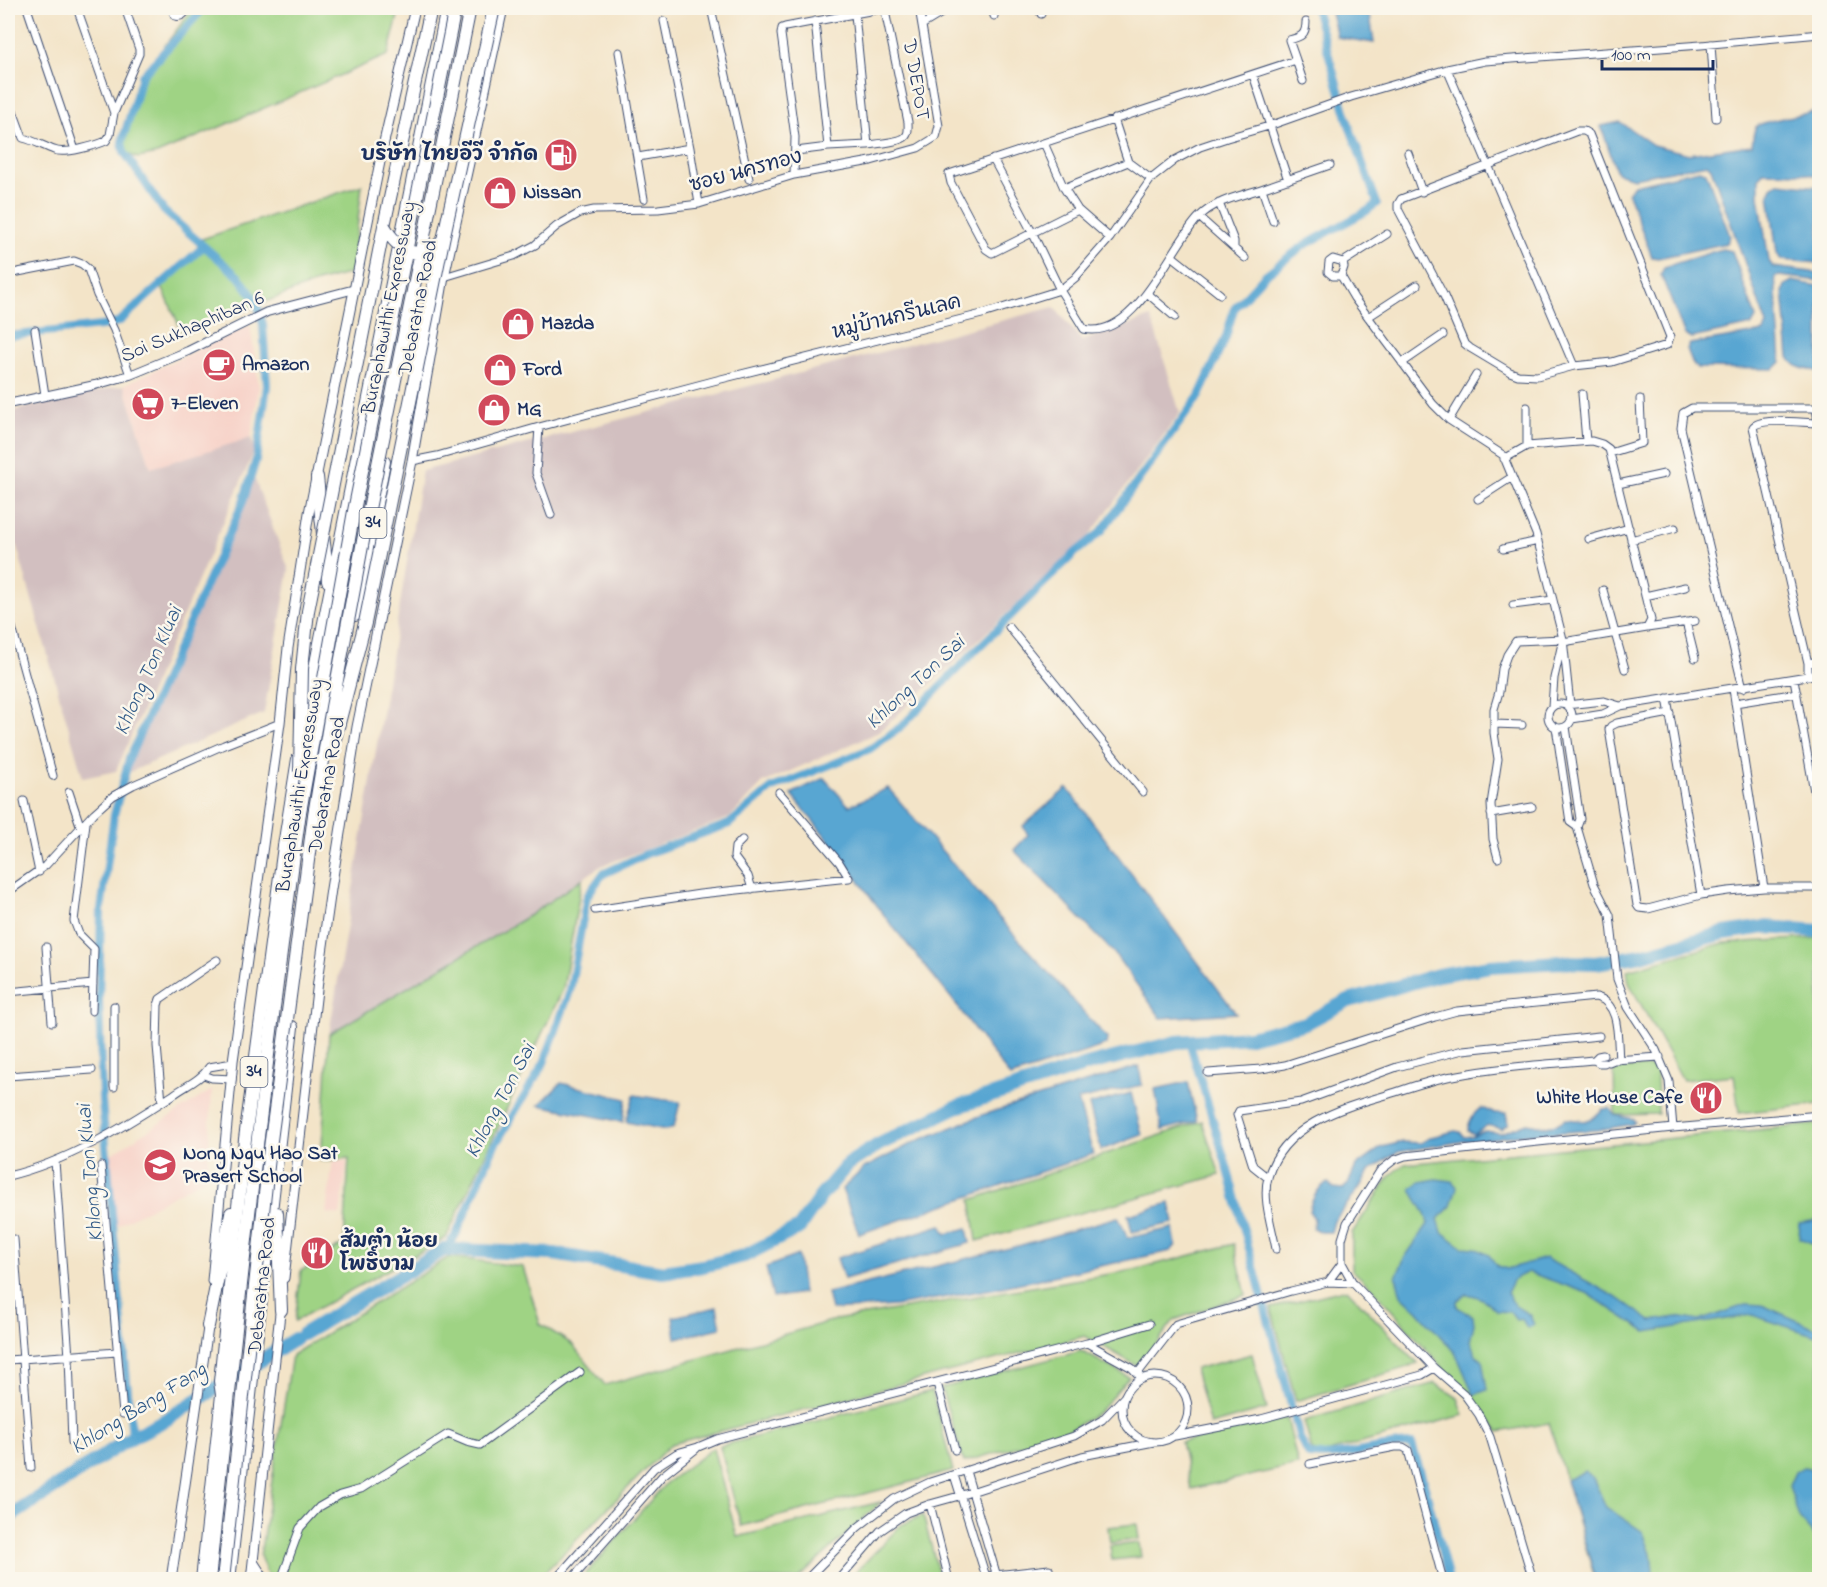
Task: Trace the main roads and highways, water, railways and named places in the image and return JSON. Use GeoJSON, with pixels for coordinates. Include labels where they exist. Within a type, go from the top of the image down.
{"type":"FeatureCollection","features":[{"type":"Feature","properties":{"kind":"highway"},"geometry":{"type":"LineString","coordinates":[[300,812],[302,669],[308,611],[384,226],[431,8]]}},
{"type":"Feature","properties":{"kind":"highway","name":"Debaratna Road"},"geometry":{"type":"LineString","coordinates":[[202,1580],[222,1395],[220,1381],[245,1139],[284,846],[329,591],[353,482],[447,8]]}},
{"type":"Feature","properties":{"kind":"highway","name":"Buraphawithi Expressway"},"geometry":{"type":"LineString","coordinates":[[209,1580],[240,1276],[276,983],[300,812],[354,511],[455,8]]}},
{"type":"Feature","properties":{"kind":"highway","name":"Buraphawithi Expressway"},"geometry":{"type":"LineString","coordinates":[[223,1580],[270,1148],[314,815],[368,514],[470,8]]}},
{"type":"Feature","properties":{"kind":"highway","name":"Debaratna Road"},"geometry":{"type":"LineString","coordinates":[[230,1580],[275,1164],[319,817],[339,688],[366,564],[408,337],[476,8]]}},
{"type":"Feature","properties":{"kind":"highway"},"geometry":{"type":"LineString","coordinates":[[314,815],[365,623],[443,240],[494,8]]}},
{"type":"Feature","properties":{"kind":"highway"},"geometry":{"type":"LineString","coordinates":[[384,226],[396,244],[408,251],[430,251],[443,240]]}},
{"type":"Feature","properties":{"kind":"highway"},"geometry":{"type":"LineString","coordinates":[[317,477],[329,591]]}},
{"type":"Feature","properties":{"kind":"highway"},"geometry":{"type":"LineString","coordinates":[[208,1326],[245,1139]]}},
{"type":"Feature","properties":{"kind":"highway"},"geometry":{"type":"LineString","coordinates":[[275,1164],[281,1310]]}},
{"type":"Feature","properties":{"kind":"main road","name":"34"},"geometry":{"type":"LineString","coordinates":[[171,1580],[208,1326],[233,1063],[280,723],[288,648],[309,513],[384,142],[415,8]]}},
{"type":"Feature","properties":{"kind":"main road","name":"Debaratna Road"},"geometry":{"type":"LineString","coordinates":[[250,1580],[331,889],[360,715],[412,461],[444,278],[503,8]]}},
{"type":"Feature","properties":{"kind":"water"},"geometry":{"type":"Polygon","coordinates":[[[1330,8],[1369,8],[1374,43],[1337,37],[1330,8]]]}},
{"type":"Feature","properties":{"kind":"water"},"geometry":{"type":"Polygon","coordinates":[[[1819,110],[1819,176],[1803,173],[1763,172],[1759,178],[1759,196],[1769,261],[1773,267],[1819,273],[1819,281],[1775,277],[1781,362],[1774,369],[1697,368],[1687,349],[1690,344],[1764,332],[1767,325],[1711,168],[1707,164],[1634,178],[1617,173],[1601,126],[1620,122],[1653,145],[1689,154],[1752,145],[1754,131],[1759,125],[1819,110]]]}},
{"type":"Feature","properties":{"kind":"water"},"geometry":{"type":"Polygon","coordinates":[[[1699,170],[1706,172],[1730,236],[1727,243],[1658,258],[1652,257],[1628,193],[1634,185],[1699,170]]]}},
{"type":"Feature","properties":{"kind":"water"},"geometry":{"type":"Polygon","coordinates":[[[1778,183],[1819,187],[1819,263],[1781,260],[1777,253],[1769,194],[1772,187],[1778,183]]]}},
{"type":"Feature","properties":{"kind":"water"},"geometry":{"type":"Polygon","coordinates":[[[1722,249],[1732,251],[1756,318],[1752,325],[1692,338],[1685,335],[1661,275],[1664,267],[1722,249]]]}},
{"type":"Feature","properties":{"kind":"water"},"geometry":{"type":"Polygon","coordinates":[[[1792,281],[1819,286],[1819,371],[1798,367],[1789,357],[1783,292],[1785,285],[1792,281]]]}},
{"type":"Feature","properties":{"kind":"water"},"geometry":{"type":"Polygon","coordinates":[[[824,778],[849,806],[888,788],[1009,929],[1107,1038],[1106,1045],[1010,1077],[952,999],[890,923],[791,794],[824,778]]]}},
{"type":"Feature","properties":{"kind":"water"},"geometry":{"type":"Polygon","coordinates":[[[1067,788],[1236,1013],[1161,1018],[1114,953],[1014,850],[1028,835],[1023,826],[1067,788]]]}},
{"type":"Feature","properties":{"kind":"water"},"geometry":{"type":"Polygon","coordinates":[[[1139,1066],[1142,1085],[1078,1100],[1093,1154],[859,1234],[842,1189],[864,1168],[917,1141],[985,1114],[1139,1066]]]}},
{"type":"Feature","properties":{"kind":"water"},"geometry":{"type":"Polygon","coordinates":[[[1188,1082],[1197,1121],[1162,1130],[1155,1089],[1188,1082]]]}},
{"type":"Feature","properties":{"kind":"water"},"geometry":{"type":"Polygon","coordinates":[[[561,1083],[626,1099],[623,1122],[539,1105],[561,1083]]]}},
{"type":"Feature","properties":{"kind":"water"},"geometry":{"type":"Polygon","coordinates":[[[1131,1093],[1142,1135],[1101,1150],[1089,1105],[1131,1093]]]}},
{"type":"Feature","properties":{"kind":"water"},"geometry":{"type":"Polygon","coordinates":[[[634,1095],[680,1102],[674,1127],[666,1130],[626,1122],[634,1095]]]}},
{"type":"Feature","properties":{"kind":"water"},"geometry":{"type":"Polygon","coordinates":[[[1482,1108],[1493,1113],[1506,1113],[1508,1124],[1501,1129],[1486,1126],[1474,1134],[1468,1131],[1472,1118],[1482,1108]]]}},
{"type":"Feature","properties":{"kind":"water"},"geometry":{"type":"Polygon","coordinates":[[[1610,1108],[1614,1115],[1633,1119],[1635,1122],[1598,1130],[1517,1135],[1398,1152],[1370,1170],[1334,1221],[1331,1232],[1320,1232],[1313,1228],[1314,1218],[1309,1211],[1318,1191],[1328,1183],[1333,1188],[1343,1189],[1348,1184],[1356,1166],[1382,1147],[1403,1142],[1421,1143],[1431,1137],[1455,1131],[1460,1132],[1464,1137],[1485,1131],[1501,1133],[1527,1123],[1545,1126],[1557,1124],[1566,1119],[1585,1121],[1593,1118],[1603,1109],[1610,1108]]]}},
{"type":"Feature","properties":{"kind":"water"},"geometry":{"type":"Polygon","coordinates":[[[1436,1179],[1452,1181],[1457,1187],[1451,1206],[1438,1219],[1442,1232],[1462,1247],[1475,1248],[1489,1255],[1497,1266],[1507,1269],[1545,1258],[1619,1299],[1651,1321],[1677,1317],[1699,1321],[1748,1304],[1762,1305],[1819,1330],[1819,1337],[1752,1315],[1646,1332],[1587,1293],[1528,1272],[1514,1279],[1507,1293],[1515,1306],[1530,1315],[1534,1325],[1527,1328],[1522,1319],[1516,1320],[1510,1312],[1497,1311],[1476,1296],[1467,1294],[1457,1301],[1457,1307],[1473,1316],[1474,1324],[1470,1341],[1476,1355],[1482,1360],[1487,1390],[1474,1395],[1456,1354],[1401,1295],[1396,1277],[1405,1257],[1428,1224],[1425,1213],[1411,1188],[1420,1182],[1436,1179]]]}},
{"type":"Feature","properties":{"kind":"water"},"geometry":{"type":"Polygon","coordinates":[[[1170,1203],[1174,1223],[1132,1232],[1128,1215],[1170,1203]]]}},
{"type":"Feature","properties":{"kind":"water"},"geometry":{"type":"Polygon","coordinates":[[[1118,1217],[1128,1238],[1173,1228],[1176,1245],[1171,1251],[992,1289],[895,1306],[831,1310],[827,1293],[1018,1246],[1118,1217]]]}},
{"type":"Feature","properties":{"kind":"water"},"geometry":{"type":"Polygon","coordinates":[[[1819,1220],[1819,1246],[1799,1238],[1800,1223],[1819,1220]]]}},
{"type":"Feature","properties":{"kind":"water"},"geometry":{"type":"Polygon","coordinates":[[[941,1225],[946,1234],[967,1228],[970,1243],[844,1279],[837,1258],[941,1225]]]}},
{"type":"Feature","properties":{"kind":"water"},"geometry":{"type":"Polygon","coordinates":[[[798,1255],[803,1293],[773,1298],[766,1267],[798,1255]]]}},
{"type":"Feature","properties":{"kind":"water"},"geometry":{"type":"Polygon","coordinates":[[[717,1307],[721,1328],[676,1338],[673,1317],[717,1307]]]}},
{"type":"Feature","properties":{"kind":"water"},"geometry":{"type":"Polygon","coordinates":[[[1803,1467],[1812,1471],[1814,1487],[1819,1495],[1819,1541],[1799,1518],[1789,1486],[1795,1472],[1803,1467]]]}},
{"type":"Feature","properties":{"kind":"water"},"geometry":{"type":"Polygon","coordinates":[[[1585,1471],[1593,1478],[1606,1507],[1643,1532],[1651,1554],[1653,1571],[1651,1579],[1596,1579],[1566,1480],[1585,1471]]]}},
{"type":"Feature","properties":{"kind":"waterway","name":"Khlong Ton Kluai"},"geometry":{"type":"LineString","coordinates":[[132,1437],[102,1101],[99,1002],[101,910],[114,815],[129,759],[243,502],[256,460],[267,386],[263,324],[256,300],[239,277],[164,211],[124,152],[122,142],[142,76],[204,8]]}},
{"type":"Feature","properties":{"kind":"waterway","name":"Khlong Ton Sai"},"geometry":{"type":"LineString","coordinates":[[445,1249],[456,1235],[494,1147],[544,1063],[570,991],[587,896],[603,874],[646,854],[729,824],[772,788],[870,749],[902,726],[1076,552],[1101,532],[1199,396],[1226,337],[1234,309],[1265,275],[1303,246],[1367,211],[1377,203],[1350,128],[1315,8]]}},
{"type":"Feature","properties":{"kind":"waterway"},"geometry":{"type":"LineString","coordinates":[[8,336],[110,325],[120,321],[204,246]]}},
{"type":"Feature","properties":{"kind":"waterway"},"geometry":{"type":"LineString","coordinates":[[457,1250],[554,1254],[663,1272],[703,1266],[744,1256],[799,1228],[821,1196],[848,1164],[878,1145],[956,1107],[1090,1064],[1177,1042],[1250,1037],[1306,1023],[1345,1002],[1438,975],[1490,966],[1562,962],[1596,963],[1641,955],[1724,933],[1765,927],[1820,931]]}},
{"type":"Feature","properties":{"kind":"waterway"},"geometry":{"type":"LineString","coordinates":[[1189,1041],[1228,1170],[1300,1439],[1309,1455],[1322,1456],[1412,1444],[1449,1580]]}},
{"type":"Feature","properties":{"kind":"waterway","name":"Khlong Bang Fang"},"geometry":{"type":"LineString","coordinates":[[303,1334],[445,1249],[449,1250]]}},
{"type":"Feature","properties":{"kind":"waterway","name":"Khlong Bang Fang"},"geometry":{"type":"LineString","coordinates":[[8,1518],[132,1437],[167,1419],[295,1339]]}},
{"type":"Feature","properties":{"kind":"place","name":"บริษัท ไทยอีวี จำกัด"},"geometry":{"type":"Point","coordinates":[561,155]}},
{"type":"Feature","properties":{"kind":"place","name":"Nissan"},"geometry":{"type":"Point","coordinates":[500,193]}},
{"type":"Feature","properties":{"kind":"place","name":"Mazda"},"geometry":{"type":"Point","coordinates":[518,324]}},
{"type":"Feature","properties":{"kind":"place","name":"Amazon"},"geometry":{"type":"Point","coordinates":[219,365]}},
{"type":"Feature","properties":{"kind":"place","name":"Ford"},"geometry":{"type":"Point","coordinates":[500,370]}},
{"type":"Feature","properties":{"kind":"place","name":"7-Eleven"},"geometry":{"type":"Point","coordinates":[148,404]}},
{"type":"Feature","properties":{"kind":"place","name":"MG"},"geometry":{"type":"Point","coordinates":[494,410]}},
{"type":"Feature","properties":{"kind":"place","name":"White House Cafe"},"geometry":{"type":"Point","coordinates":[1706,1098]}},
{"type":"Feature","properties":{"kind":"place","name":"Nong Ngu Hao Sat Prasert School"},"geometry":{"type":"Point","coordinates":[160,1165]}},
{"type":"Feature","properties":{"kind":"place","name":"ส้มตำ น้อย โพธิ์งาม"},"geometry":{"type":"Point","coordinates":[317,1253]}}]}
